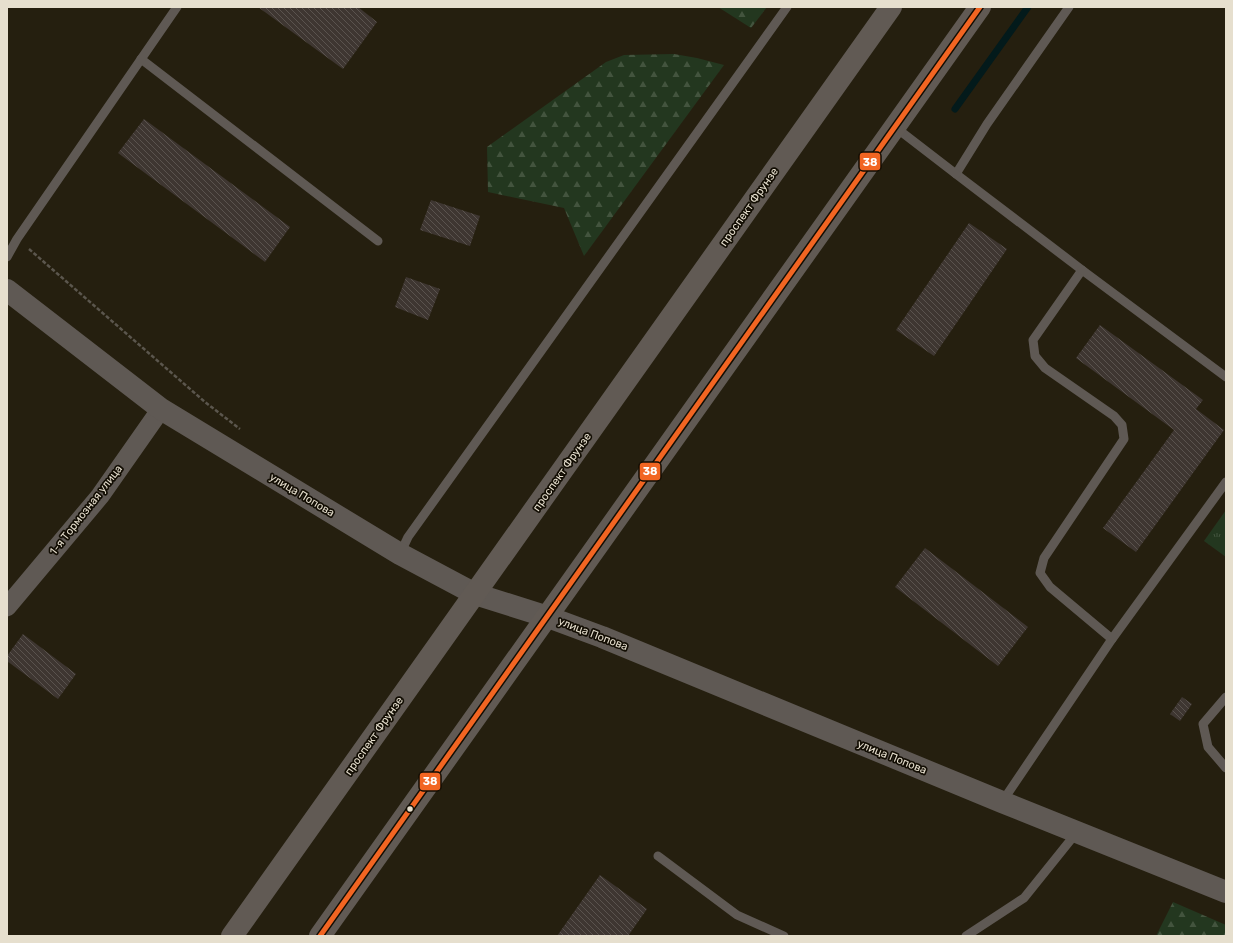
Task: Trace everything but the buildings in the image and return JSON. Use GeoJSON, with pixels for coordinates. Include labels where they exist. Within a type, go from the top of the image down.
{"type":"FeatureCollection","features":[{"type":"Feature","properties":{"kind":"main road","name":"проспект Фрунзе"},"geometry":{"type":"LineString","coordinates":[[232,936],[892,7]]}},
{"type":"Feature","properties":{"kind":"main road"},"geometry":{"type":"LineString","coordinates":[[320,936],[980,7]]}},
{"type":"Feature","properties":{"kind":"street","name":"улица Попова"},"geometry":{"type":"LineString","coordinates":[[7,290],[161,409],[400,554],[475,594],[548,617],[602,637],[1002,802],[1226,892]]}},
{"type":"Feature","properties":{"kind":"street","name":"1-я Тормозная улица"},"geometry":{"type":"LineString","coordinates":[[7,607],[100,496],[161,409]]}},
{"type":"Feature","properties":{"kind":"lane"},"geometry":{"type":"LineString","coordinates":[[7,256],[17,239],[177,7]]}},
{"type":"Feature","properties":{"kind":"lane"},"geometry":{"type":"LineString","coordinates":[[400,554],[416,526],[787,7]]}},
{"type":"Feature","properties":{"kind":"lane"},"geometry":{"type":"LineString","coordinates":[[956,174],[987,124],[1069,7]]}},
{"type":"Feature","properties":{"kind":"lane"},"geometry":{"type":"LineString","coordinates":[[141,59],[378,241]]}},
{"type":"Feature","properties":{"kind":"lane"},"geometry":{"type":"LineString","coordinates":[[895,127],[1082,270],[1226,377]]}},
{"type":"Feature","properties":{"kind":"lane"},"geometry":{"type":"LineString","coordinates":[[1082,270],[1033,340],[1035,356],[1045,368],[1114,416],[1122,425],[1124,439],[1044,558],[1040,573],[1050,587],[1112,639]]}},
{"type":"Feature","properties":{"kind":"lane"},"geometry":{"type":"LineString","coordinates":[[1002,802],[1112,639],[1226,482]]}},
{"type":"Feature","properties":{"kind":"lane"},"geometry":{"type":"LineString","coordinates":[[1226,697],[1203,724],[1208,747],[1226,768]]}},
{"type":"Feature","properties":{"kind":"lane"},"geometry":{"type":"LineString","coordinates":[[966,936],[1024,898],[1077,832]]}},
{"type":"Feature","properties":{"kind":"lane"},"geometry":{"type":"LineString","coordinates":[[658,856],[737,915],[784,936]]}},
{"type":"Feature","properties":{"kind":"path"},"geometry":{"type":"LineString","coordinates":[[17,239],[205,402],[242,430]]}},
{"type":"Feature","properties":{"kind":"green space"},"geometry":{"type":"Polygon","coordinates":[[[718,7],[767,7],[751,28],[718,7]]]}},
{"type":"Feature","properties":{"kind":"green space"},"geometry":{"type":"Polygon","coordinates":[[[674,54],[724,65],[584,256],[564,208],[488,192],[487,147],[606,62],[624,55],[674,54]]]}},
{"type":"Feature","properties":{"kind":"green space"},"geometry":{"type":"Polygon","coordinates":[[[1226,510],[1226,557],[1204,541],[1226,510]]]}},
{"type":"Feature","properties":{"kind":"green space"},"geometry":{"type":"Polygon","coordinates":[[[1173,902],[1226,925],[1226,936],[1156,936],[1173,902]]]}},
{"type":"Feature","properties":{"kind":"waterway"},"geometry":{"type":"LineString","coordinates":[[955,109],[1028,7]]}},
{"type":"Feature","properties":{"kind":"transit line","name":"38"},"geometry":{"type":"LineString","coordinates":[[320,936],[980,7]]}}]}
